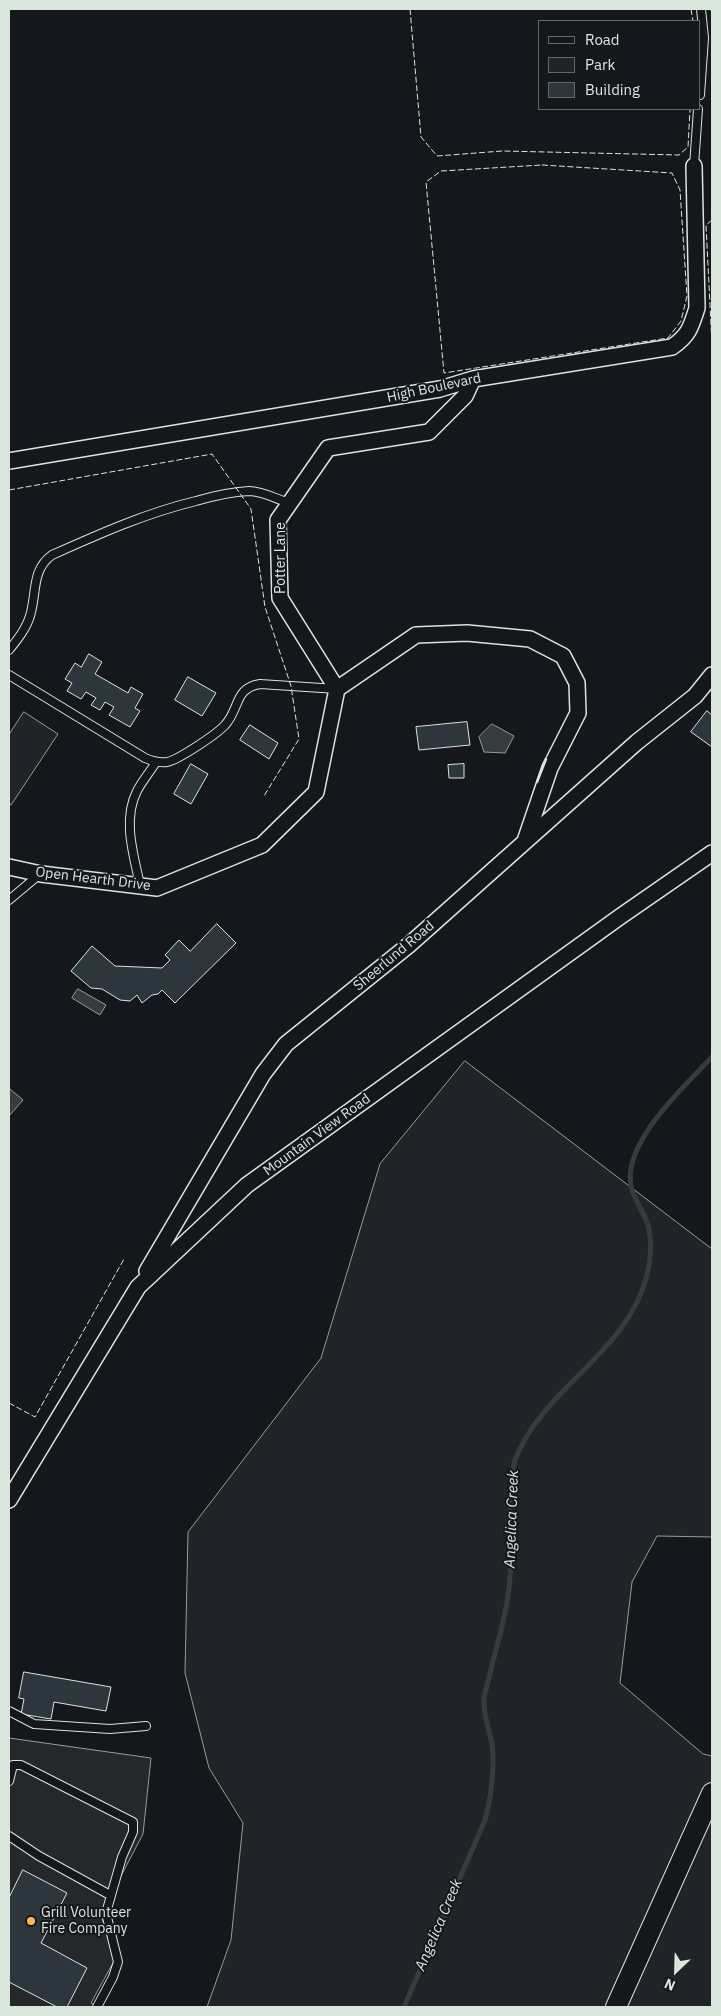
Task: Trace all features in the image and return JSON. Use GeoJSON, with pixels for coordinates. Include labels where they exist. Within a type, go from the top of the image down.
{"type":"FeatureCollection","features":[{"type":"Feature","properties":{"kind":"main road"},"geometry":{"type":"LineString","coordinates":[[616,2007],[712,1793]]}},
{"type":"Feature","properties":{"kind":"street","name":"High Boulevard"},"geometry":{"type":"LineString","coordinates":[[9,461],[440,389],[473,378],[672,347],[685,337],[697,308],[694,166]]}},
{"type":"Feature","properties":{"kind":"street","name":"Potter Lane"},"geometry":{"type":"LineString","coordinates":[[337,689],[280,598],[278,520],[328,448],[429,432],[465,396],[473,378]]}},
{"type":"Feature","properties":{"kind":"street"},"geometry":{"type":"LineString","coordinates":[[337,689],[416,635],[467,633],[530,639],[563,656],[578,683],[578,713],[550,768],[525,841]]}},
{"type":"Feature","properties":{"kind":"street","name":"Sheerlund Road"},"geometry":{"type":"LineString","coordinates":[[138,1287],[263,1074],[286,1044],[409,945],[637,742],[695,696],[712,675]]}},
{"type":"Feature","properties":{"kind":"street","name":"Open Hearth Drive"},"geometry":{"type":"LineString","coordinates":[[9,866],[41,874],[157,888],[262,845],[316,792],[337,689]]}},
{"type":"Feature","properties":{"kind":"street","name":"Mountain View Road"},"geometry":{"type":"LineString","coordinates":[[9,1500],[138,1287],[247,1186],[621,916],[712,853]]}},
{"type":"Feature","properties":{"kind":"lane"},"geometry":{"type":"LineString","coordinates":[[701,9],[708,38],[701,87]]}},
{"type":"Feature","properties":{"kind":"lane"},"geometry":{"type":"LineString","coordinates":[[694,166],[698,110]]}},
{"type":"Feature","properties":{"kind":"lane"},"geometry":{"type":"LineString","coordinates":[[9,650],[29,618],[38,571],[46,558],[144,516],[212,496],[249,491],[259,492],[289,504]]}},
{"type":"Feature","properties":{"kind":"lane"},"geometry":{"type":"LineString","coordinates":[[9,675],[144,758],[156,762],[169,762],[212,737],[226,724],[244,690],[250,686],[260,684],[337,689]]}},
{"type":"Feature","properties":{"kind":"lane"},"geometry":{"type":"LineString","coordinates":[[140,886],[129,835],[131,814],[136,792],[156,762]]}},
{"type":"Feature","properties":{"kind":"lane"},"geometry":{"type":"LineString","coordinates":[[9,900],[41,874]]}},
{"type":"Feature","properties":{"kind":"lane"},"geometry":{"type":"LineString","coordinates":[[9,1711],[34,1724],[110,1729],[146,1726]]}},
{"type":"Feature","properties":{"kind":"lane"},"geometry":{"type":"LineString","coordinates":[[9,1781],[13,1765],[21,1765],[133,1822],[133,1832],[122,1857],[106,1913],[118,1962],[113,1977],[98,2007]]}},
{"type":"Feature","properties":{"kind":"lane"},"geometry":{"type":"LineString","coordinates":[[9,1836],[39,1856],[110,1895]]}},
{"type":"Feature","properties":{"kind":"green space"},"geometry":{"type":"Polygon","coordinates":[[[24,712],[58,734],[11,805],[9,804],[9,735],[24,712]]]}},
{"type":"Feature","properties":{"kind":"green space"},"geometry":{"type":"Polygon","coordinates":[[[465,1061],[712,1249],[712,1537],[657,1536],[632,1582],[620,1683],[703,1754],[712,1756],[712,2007],[207,2007],[231,1940],[243,1823],[209,1768],[185,1673],[188,1532],[321,1358],[380,1164],[465,1061]]]}},
{"type":"Feature","properties":{"kind":"shaded area"},"geometry":{"type":"Polygon","coordinates":[[[492,724],[514,736],[505,753],[484,752],[479,737],[492,724]]]}},
{"type":"Feature","properties":{"kind":"shaded area"},"geometry":{"type":"Polygon","coordinates":[[[78,989],[106,1005],[100,1015],[72,998],[78,989]]]}},
{"type":"Feature","properties":{"kind":"shaded area"},"geometry":{"type":"Polygon","coordinates":[[[9,1090],[23,1100],[9,1116],[9,1090]]]}},
{"type":"Feature","properties":{"kind":"shaded area"},"geometry":{"type":"Polygon","coordinates":[[[9,1738],[151,1758],[143,1834],[101,1914],[114,1961],[91,2003],[99,2007],[9,2007],[9,1738]]]}},
{"type":"Feature","properties":{"kind":"building"},"geometry":{"type":"Polygon","coordinates":[[[89,654],[102,662],[95,674],[128,693],[131,687],[143,694],[135,708],[140,711],[130,727],[109,715],[114,707],[105,702],[100,710],[91,705],[96,698],[86,692],[81,699],[67,691],[72,683],[65,679],[75,663],[81,667],[89,654]]]}},
{"type":"Feature","properties":{"kind":"building"},"geometry":{"type":"Polygon","coordinates":[[[188,677],[216,693],[202,716],[175,700],[188,677]]]}},
{"type":"Feature","properties":{"kind":"building"},"geometry":{"type":"Polygon","coordinates":[[[707,711],[712,715],[712,747],[691,732],[707,711]]]}},
{"type":"Feature","properties":{"kind":"building"},"geometry":{"type":"Polygon","coordinates":[[[467,722],[470,745],[419,750],[416,727],[467,722]]]}},
{"type":"Feature","properties":{"kind":"building"},"geometry":{"type":"Polygon","coordinates":[[[250,725],[278,743],[269,759],[240,740],[250,725]]]}},
{"type":"Feature","properties":{"kind":"building"},"geometry":{"type":"Polygon","coordinates":[[[191,764],[208,774],[191,804],[174,794],[191,764]]]}},
{"type":"Feature","properties":{"kind":"building"},"geometry":{"type":"Polygon","coordinates":[[[464,764],[464,778],[449,778],[448,765],[464,764]]]}},
{"type":"Feature","properties":{"kind":"building"},"geometry":{"type":"Polygon","coordinates":[[[217,924],[236,943],[175,1003],[162,990],[142,1003],[137,995],[130,1001],[120,1000],[102,989],[91,988],[71,971],[92,946],[115,966],[162,968],[170,960],[165,955],[179,940],[190,951],[217,924]]]}},
{"type":"Feature","properties":{"kind":"building"},"geometry":{"type":"Polygon","coordinates":[[[24,1672],[111,1687],[106,1711],[54,1702],[51,1719],[21,1714],[24,1699],[19,1698],[24,1672]]]}},
{"type":"Feature","properties":{"kind":"building","name":"Grill Volunteer Fire Company"},"geometry":{"type":"Polygon","coordinates":[[[23,1870],[67,1893],[41,1943],[87,1968],[67,2007],[57,2007],[9,1982],[9,1898],[23,1870]]]}},
{"type":"Feature","properties":{"kind":"waterway","name":"Angelica Creek"},"geometry":{"type":"LineString","coordinates":[[404,2007],[485,1820],[489,1802],[493,1772],[493,1753],[485,1716],[484,1698],[503,1622],[510,1583],[510,1502],[515,1460],[528,1434],[545,1411],[604,1349],[622,1327],[637,1302],[647,1275],[650,1243],[648,1225],[632,1190],[630,1173],[635,1155],[644,1136],[671,1100],[712,1057]]}},
{"type":"Feature","properties":{"kind":"fence"},"geometry":{"type":"LineString","coordinates":[[410,9],[421,137],[437,156],[502,151],[679,155],[688,147],[690,110]]}},
{"type":"Feature","properties":{"kind":"fence"},"geometry":{"type":"LineString","coordinates":[[691,9],[693,20]]}},
{"type":"Feature","properties":{"kind":"fence"},"geometry":{"type":"LineString","coordinates":[[542,165],[672,173],[680,190],[687,296],[681,321],[668,338],[444,373],[426,182],[441,171],[542,165]]}},
{"type":"Feature","properties":{"kind":"fence"},"geometry":{"type":"LineString","coordinates":[[712,220],[706,225],[712,345]]}},
{"type":"Feature","properties":{"kind":"fence"},"geometry":{"type":"LineString","coordinates":[[9,490],[212,454],[251,509],[265,607],[291,686],[299,739],[264,796]]}},
{"type":"Feature","properties":{"kind":"fence"},"geometry":{"type":"LineString","coordinates":[[9,1403],[35,1417],[124,1259]]}},
{"type":"Feature","properties":{"kind":"wall"},"geometry":{"type":"LineString","coordinates":[[537,782],[546,759]]}},
{"type":"Feature","properties":{"kind":"place","name":"Grill Volunteer Fire Company"},"geometry":{"type":"Point","coordinates":[31,1921]}}]}
